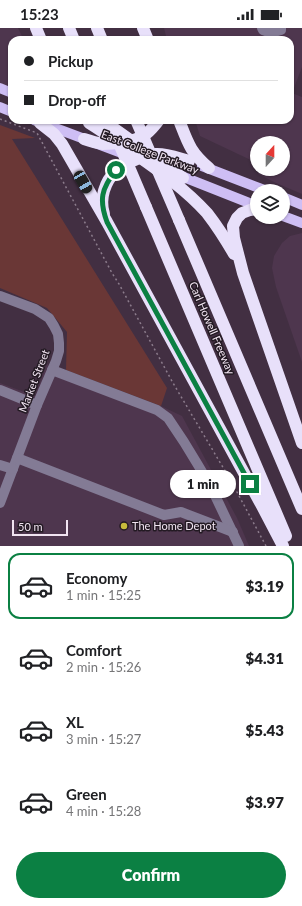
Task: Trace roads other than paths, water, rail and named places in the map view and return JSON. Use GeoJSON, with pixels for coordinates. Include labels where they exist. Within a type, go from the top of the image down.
{"type":"FeatureCollection","features":[{"type":"Feature","properties":{"kind":"highway"},"geometry":{"type":"LineString","coordinates":[[41,124],[51,131],[62,144],[107,222],[283,546]]}},
{"type":"Feature","properties":{"kind":"highway"},"geometry":{"type":"LineString","coordinates":[[89,124],[125,141]]}},
{"type":"Feature","properties":{"kind":"highway"},"geometry":{"type":"LineString","coordinates":[[106,124],[144,159],[182,189],[207,214],[222,233],[243,273]]}},
{"type":"Feature","properties":{"kind":"highway","name":"Carl Howell Freeway"},"geometry":{"type":"LineString","coordinates":[[111,124],[290,546]]}},
{"type":"Feature","properties":{"kind":"highway","name":"Carl Howell Freeway"},"geometry":{"type":"LineString","coordinates":[[138,124],[302,509]]}},
{"type":"Feature","properties":{"kind":"highway"},"geometry":{"type":"LineString","coordinates":[[84,139],[101,144],[114,144],[142,137],[156,124]]}},
{"type":"Feature","properties":{"kind":"highway"},"geometry":{"type":"LineString","coordinates":[[181,124],[190,147],[197,157],[209,168]]}},
{"type":"Feature","properties":{"kind":"highway"},"geometry":{"type":"LineString","coordinates":[[107,222],[103,210],[102,198],[109,179],[116,170],[126,163],[144,159],[155,154],[167,155],[189,161]]}},
{"type":"Feature","properties":{"kind":"highway"},"geometry":{"type":"LineString","coordinates":[[144,159],[183,178]]}},
{"type":"Feature","properties":{"kind":"highway"},"geometry":{"type":"LineString","coordinates":[[250,210],[242,213],[237,218],[234,224],[234,238],[243,273],[302,443]]}},
{"type":"Feature","properties":{"kind":"main road","name":"East College Parkway"},"geometry":{"type":"LineString","coordinates":[[45,124],[144,159]]}},
{"type":"Feature","properties":{"kind":"main road","name":"East College Parkway"},"geometry":{"type":"LineString","coordinates":[[125,141],[189,161],[250,184]]}},
{"type":"Feature","properties":{"kind":"main road","name":"East College Parkway"},"geometry":{"type":"LineString","coordinates":[[183,178],[250,204]]}},
{"type":"Feature","properties":{"kind":"main road"},"geometry":{"type":"LineString","coordinates":[[290,200],[302,205]]}},
{"type":"Feature","properties":{"kind":"main road"},"geometry":{"type":"LineString","coordinates":[[290,219],[302,223]]}},
{"type":"Feature","properties":{"kind":"street"},"geometry":{"type":"LineString","coordinates":[[262,28],[263,30],[271,33],[281,30],[281,28]]}},
{"type":"Feature","properties":{"kind":"street","name":"Market Street"},"geometry":{"type":"LineString","coordinates":[[0,296],[35,309],[48,318],[58,334],[59,344],[59,351],[56,361],[37,405],[0,503]]}},
{"type":"Feature","properties":{"kind":"street"},"geometry":{"type":"LineString","coordinates":[[52,370],[156,410],[168,418],[212,489],[239,546]]}},
{"type":"Feature","properties":{"kind":"street"},"geometry":{"type":"LineString","coordinates":[[0,390],[37,405]]}},
{"type":"Feature","properties":{"kind":"street"},"geometry":{"type":"LineString","coordinates":[[17,458],[164,514],[180,512],[233,532]]}},
{"type":"Feature","properties":{"kind":"street"},"geometry":{"type":"LineString","coordinates":[[0,465],[13,470]]}},
{"type":"Feature","properties":{"kind":"place","name":"The Home Depot"},"geometry":{"type":"Point","coordinates":[124,526]}}]}
